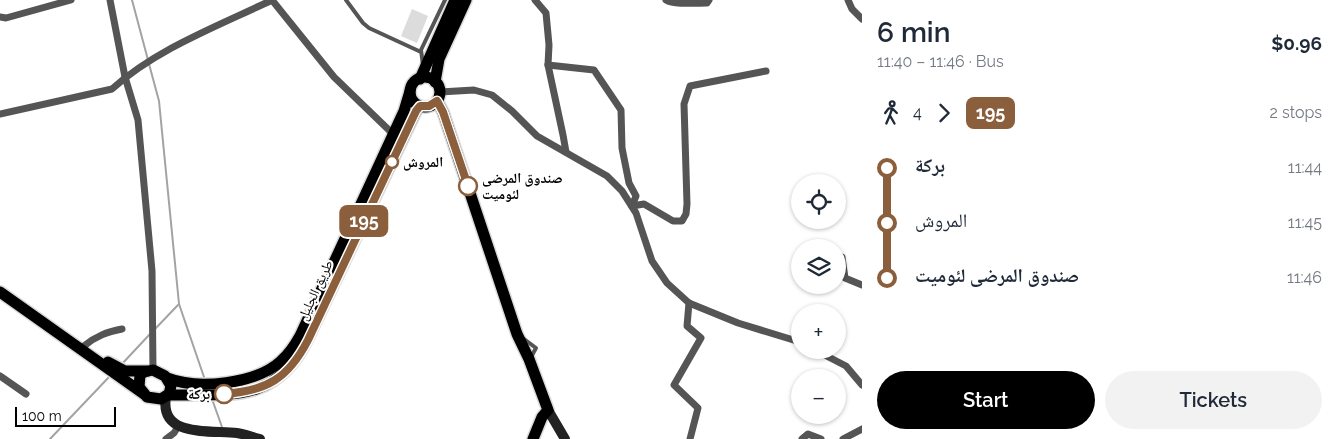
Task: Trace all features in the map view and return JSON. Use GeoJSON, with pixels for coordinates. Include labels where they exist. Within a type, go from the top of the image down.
{"type":"FeatureCollection","features":[{"type":"Feature","properties":{"kind":"main road"},"geometry":{"type":"LineString","coordinates":[[455,0],[422,75],[410,91],[412,100],[420,106],[429,106],[437,92],[439,59],[466,0]]}},
{"type":"Feature","properties":{"kind":"main road"},"geometry":{"type":"LineString","coordinates":[[422,75],[428,78],[437,92],[517,334],[530,359],[548,410],[542,416],[533,439]]}},
{"type":"Feature","properties":{"kind":"main road","name":"طريق الجليل"},"geometry":{"type":"LineString","coordinates":[[167,378],[184,383],[198,384],[235,381],[253,377],[268,371],[293,348],[404,111],[410,91]]}},
{"type":"Feature","properties":{"kind":"main road","name":"طريق الجليل"},"geometry":{"type":"LineString","coordinates":[[167,396],[231,394],[260,389],[274,381],[296,360],[308,340],[420,106]]}},
{"type":"Feature","properties":{"kind":"main road"},"geometry":{"type":"LineString","coordinates":[[0,284],[84,346],[120,369],[132,372],[150,371],[162,373],[167,378],[171,388],[167,396],[161,399],[148,397],[0,292]]}},
{"type":"Feature","properties":{"kind":"main road"},"geometry":{"type":"LineString","coordinates":[[148,397],[139,387],[138,380],[140,376],[150,371]]}},
{"type":"Feature","properties":{"kind":"street"},"geometry":{"type":"LineString","coordinates":[[0,17],[6,18],[71,0]]}},
{"type":"Feature","properties":{"kind":"street"},"geometry":{"type":"LineString","coordinates":[[110,0],[125,77],[138,120],[151,261],[150,371]]}},
{"type":"Feature","properties":{"kind":"street"},"geometry":{"type":"LineString","coordinates":[[0,114],[112,89],[125,77],[175,47],[272,0],[334,77],[393,134]]}},
{"type":"Feature","properties":{"kind":"street"},"geometry":{"type":"LineString","coordinates":[[535,0],[546,13],[549,45],[548,65],[566,152]]}},
{"type":"Feature","properties":{"kind":"street"},"geometry":{"type":"LineString","coordinates":[[666,0],[668,2],[707,3],[709,0]]}},
{"type":"Feature","properties":{"kind":"street"},"geometry":{"type":"LineString","coordinates":[[848,0],[852,9],[862,19]]}},
{"type":"Feature","properties":{"kind":"street"},"geometry":{"type":"LineString","coordinates":[[548,65],[594,70],[621,110],[622,148],[629,183],[636,196],[632,206]]}},
{"type":"Feature","properties":{"kind":"street"},"geometry":{"type":"LineString","coordinates":[[632,206],[644,204],[673,220],[682,220],[686,214],[687,204],[684,104],[690,86],[766,71]]}},
{"type":"Feature","properties":{"kind":"street"},"geometry":{"type":"LineString","coordinates":[[437,92],[474,90],[492,95],[537,136],[607,176],[622,191],[636,213],[652,261],[667,283],[689,303],[738,323],[791,339]]}},
{"type":"Feature","properties":{"kind":"street"},"geometry":{"type":"LineString","coordinates":[[846,278],[862,285]]}},
{"type":"Feature","properties":{"kind":"street"},"geometry":{"type":"LineString","coordinates":[[689,303],[687,326],[701,338],[674,385],[698,408],[690,439]]}},
{"type":"Feature","properties":{"kind":"street"},"geometry":{"type":"LineString","coordinates":[[84,346],[93,338],[106,332],[122,329]]}},
{"type":"Feature","properties":{"kind":"street"},"geometry":{"type":"LineString","coordinates":[[832,359],[846,366],[862,385]]}},
{"type":"Feature","properties":{"kind":"street"},"geometry":{"type":"LineString","coordinates":[[0,376],[26,394]]}},
{"type":"Feature","properties":{"kind":"street"},"geometry":{"type":"LineString","coordinates":[[167,396],[166,412],[177,428]]}},
{"type":"Feature","properties":{"kind":"street"},"geometry":{"type":"LineString","coordinates":[[148,397],[159,407],[165,424],[177,428],[226,436],[238,433],[260,439]]}},
{"type":"Feature","properties":{"kind":"street"},"geometry":{"type":"LineString","coordinates":[[548,410],[565,439]]}},
{"type":"Feature","properties":{"kind":"street"},"geometry":{"type":"LineString","coordinates":[[166,439],[177,428]]}},
{"type":"Feature","properties":{"kind":"street"},"geometry":{"type":"LineString","coordinates":[[843,439],[862,429]]}},
{"type":"Feature","properties":{"kind":"street"},"geometry":{"type":"LineString","coordinates":[[802,439],[808,434],[821,439]]}},
{"type":"Feature","properties":{"kind":"lane"},"geometry":{"type":"LineString","coordinates":[[346,0],[368,28],[421,52]]}},
{"type":"Feature","properties":{"kind":"lane"},"geometry":{"type":"LineString","coordinates":[[422,75],[421,52],[445,0]]}},
{"type":"Feature","properties":{"kind":"shaded area"},"geometry":{"type":"Polygon","coordinates":[[[412,9],[428,16],[417,43],[401,36],[412,9]]]}},
{"type":"Feature","properties":{"kind":"waterway"},"geometry":{"type":"LineString","coordinates":[[132,0],[148,60]]}},
{"type":"Feature","properties":{"kind":"waterway"},"geometry":{"type":"LineString","coordinates":[[149,64],[159,101],[179,304],[205,380]]}},
{"type":"Feature","properties":{"kind":"waterway"},"geometry":{"type":"LineString","coordinates":[[155,329],[178,305]]}},
{"type":"Feature","properties":{"kind":"waterway"},"geometry":{"type":"LineString","coordinates":[[121,365],[150,334]]}},
{"type":"Feature","properties":{"kind":"waterway"},"geometry":{"type":"LineString","coordinates":[[50,439],[110,376]]}},
{"type":"Feature","properties":{"kind":"waterway"},"geometry":{"type":"LineString","coordinates":[[212,399],[222,427]]}},
{"type":"Feature","properties":{"kind":"bus line","name":"195"},"geometry":{"type":"LineString","coordinates":[[224,394],[260,389],[274,381],[296,360],[308,340],[420,106],[429,106],[437,101],[443,112],[468,186]]}},
{"type":"Feature","properties":{"kind":"place","name":"المروش"},"geometry":{"type":"Point","coordinates":[392,162]}},
{"type":"Feature","properties":{"kind":"place","name":"صندوق المرضى لئوميت"},"geometry":{"type":"Point","coordinates":[468,186]}},
{"type":"Feature","properties":{"kind":"place","name":"بركة"},"geometry":{"type":"Point","coordinates":[224,394]}}]}
